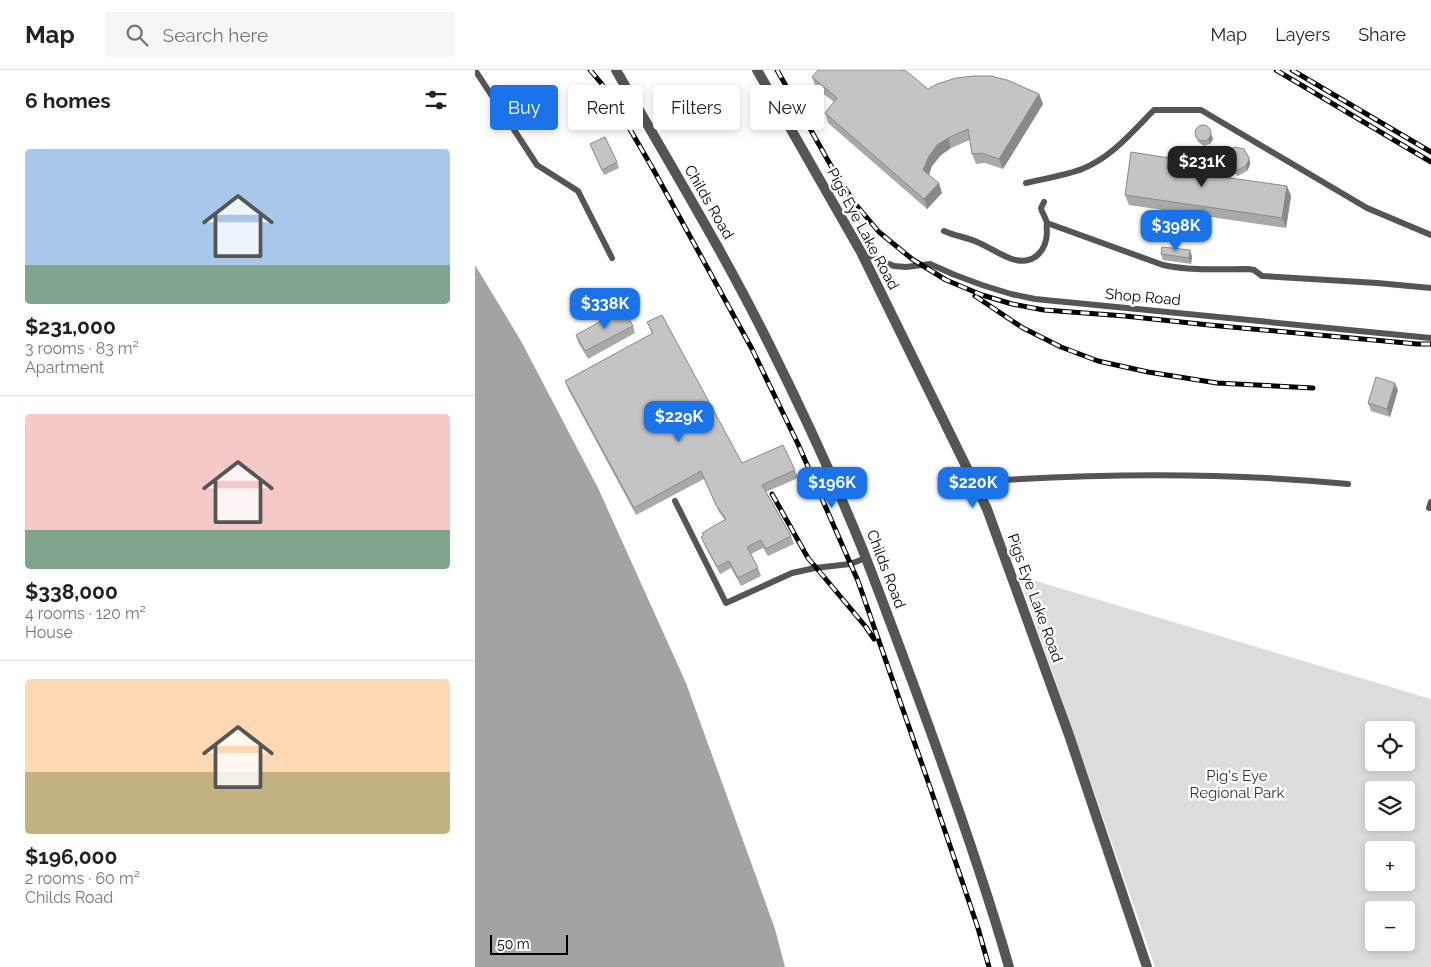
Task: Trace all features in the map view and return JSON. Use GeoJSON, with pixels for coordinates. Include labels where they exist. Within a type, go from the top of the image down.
{"type":"FeatureCollection","features":[{"type":"Feature","properties":{"kind":"street","name":"Childs Road"},"geometry":{"type":"LineString","coordinates":[[616,70],[725,261],[769,344],[806,418],[839,493],[866,558],[937,747],[1009,967]]}},
{"type":"Feature","properties":{"kind":"street","name":"Pigs Eye Lake Road"},"geometry":{"type":"LineString","coordinates":[[757,70],[861,252],[987,509],[1069,735],[1147,967]]}},
{"type":"Feature","properties":{"kind":"lane"},"geometry":{"type":"LineString","coordinates":[[475,70],[537,165],[578,191],[612,258]]}},
{"type":"Feature","properties":{"kind":"lane"},"geometry":{"type":"LineString","coordinates":[[1026,183],[1082,169],[1121,144],[1154,110],[1201,110],[1367,208],[1431,235]]}},
{"type":"Feature","properties":{"kind":"lane"},"geometry":{"type":"LineString","coordinates":[[944,231],[976,241],[1013,259],[1031,260],[1045,245],[1047,223],[1041,208],[1044,202]]}},
{"type":"Feature","properties":{"kind":"lane"},"geometry":{"type":"LineString","coordinates":[[1047,223],[1173,267],[1198,270],[1248,269],[1254,270],[1262,276],[1431,288]]}},
{"type":"Feature","properties":{"kind":"lane","name":"Shop Road"},"geometry":{"type":"LineString","coordinates":[[861,252],[894,266],[906,267],[929,264],[982,285],[1011,294],[1035,298],[1431,338]]}},
{"type":"Feature","properties":{"kind":"lane"},"geometry":{"type":"LineString","coordinates":[[974,482],[1027,478],[1182,475],[1348,484]]}},
{"type":"Feature","properties":{"kind":"lane"},"geometry":{"type":"LineString","coordinates":[[675,501],[726,603],[792,573],[850,564],[866,558]]}},
{"type":"Feature","properties":{"kind":"green space","name":"Pig's Eye Regional Park"},"geometry":{"type":"Polygon","coordinates":[[[1019,576],[1431,699],[1431,967],[1155,967],[1019,576]]]}},
{"type":"Feature","properties":{"kind":"shaded area"},"geometry":{"type":"Polygon","coordinates":[[[475,265],[521,341],[598,488],[686,683],[775,929],[785,967],[475,967],[475,265]]]}},
{"type":"Feature","properties":{"kind":"building"},"geometry":{"type":"Polygon","coordinates":[[[818,70],[905,70],[928,89],[956,78],[991,76],[1007,80],[1039,94],[999,159],[982,153],[972,154],[968,129],[937,145],[929,156],[923,170],[939,183],[924,199],[825,113],[837,98],[824,85],[812,77],[818,70]]]}},
{"type":"Feature","properties":{"kind":"building"},"geometry":{"type":"Polygon","coordinates":[[[1203,125],[1211,133],[1203,141],[1195,133],[1203,125]]]}},
{"type":"Feature","properties":{"kind":"building"},"geometry":{"type":"Polygon","coordinates":[[[605,137],[617,162],[602,170],[590,144],[605,137]]]}},
{"type":"Feature","properties":{"kind":"building"},"geometry":{"type":"Polygon","coordinates":[[[1235,147],[1244,149],[1249,160],[1246,166],[1236,171],[1229,166],[1226,159],[1227,152],[1235,147]]]}},
{"type":"Feature","properties":{"kind":"building"},"geometry":{"type":"Polygon","coordinates":[[[1131,152],[1169,158],[1167,169],[1287,186],[1282,218],[1125,195],[1131,152]]]}},
{"type":"Feature","properties":{"kind":"building"},"geometry":{"type":"Polygon","coordinates":[[[1162,247],[1190,250],[1189,258],[1161,254],[1162,247]]]}},
{"type":"Feature","properties":{"kind":"building"},"geometry":{"type":"Polygon","coordinates":[[[623,309],[633,326],[585,351],[576,335],[623,309]]]}},
{"type":"Feature","properties":{"kind":"building"},"geometry":{"type":"Polygon","coordinates":[[[662,315],[742,463],[783,445],[795,470],[762,485],[791,536],[766,549],[761,540],[747,547],[758,568],[738,578],[729,561],[717,567],[701,537],[704,535],[702,533],[726,519],[716,505],[701,471],[634,508],[565,381],[653,333],[647,322],[662,315]]]}},
{"type":"Feature","properties":{"kind":"building"},"geometry":{"type":"Polygon","coordinates":[[[1376,377],[1395,383],[1387,409],[1368,403],[1376,377]]]}},
{"type":"Feature","properties":{"kind":"railway"},"geometry":{"type":"LineString","coordinates":[[590,70],[601,83],[624,119],[653,169],[752,349],[798,444],[858,581],[978,928],[989,967]]}},
{"type":"Feature","properties":{"kind":"railway"},"geometry":{"type":"LineString","coordinates":[[777,70],[839,180],[857,206],[879,232],[912,259],[946,280],[982,295],[1012,304],[1044,310],[1431,344]]}},
{"type":"Feature","properties":{"kind":"railway"},"geometry":{"type":"LineString","coordinates":[[1276,70],[1431,162]]}},
{"type":"Feature","properties":{"kind":"railway"},"geometry":{"type":"LineString","coordinates":[[1292,70],[1431,152]]}},
{"type":"Feature","properties":{"kind":"railway"},"geometry":{"type":"LineString","coordinates":[[975,296],[1023,328],[1061,347],[1098,361],[1148,372],[1217,383],[1313,388]]}},
{"type":"Feature","properties":{"kind":"railway"},"geometry":{"type":"LineString","coordinates":[[772,494],[808,558],[874,639]]}}]}
